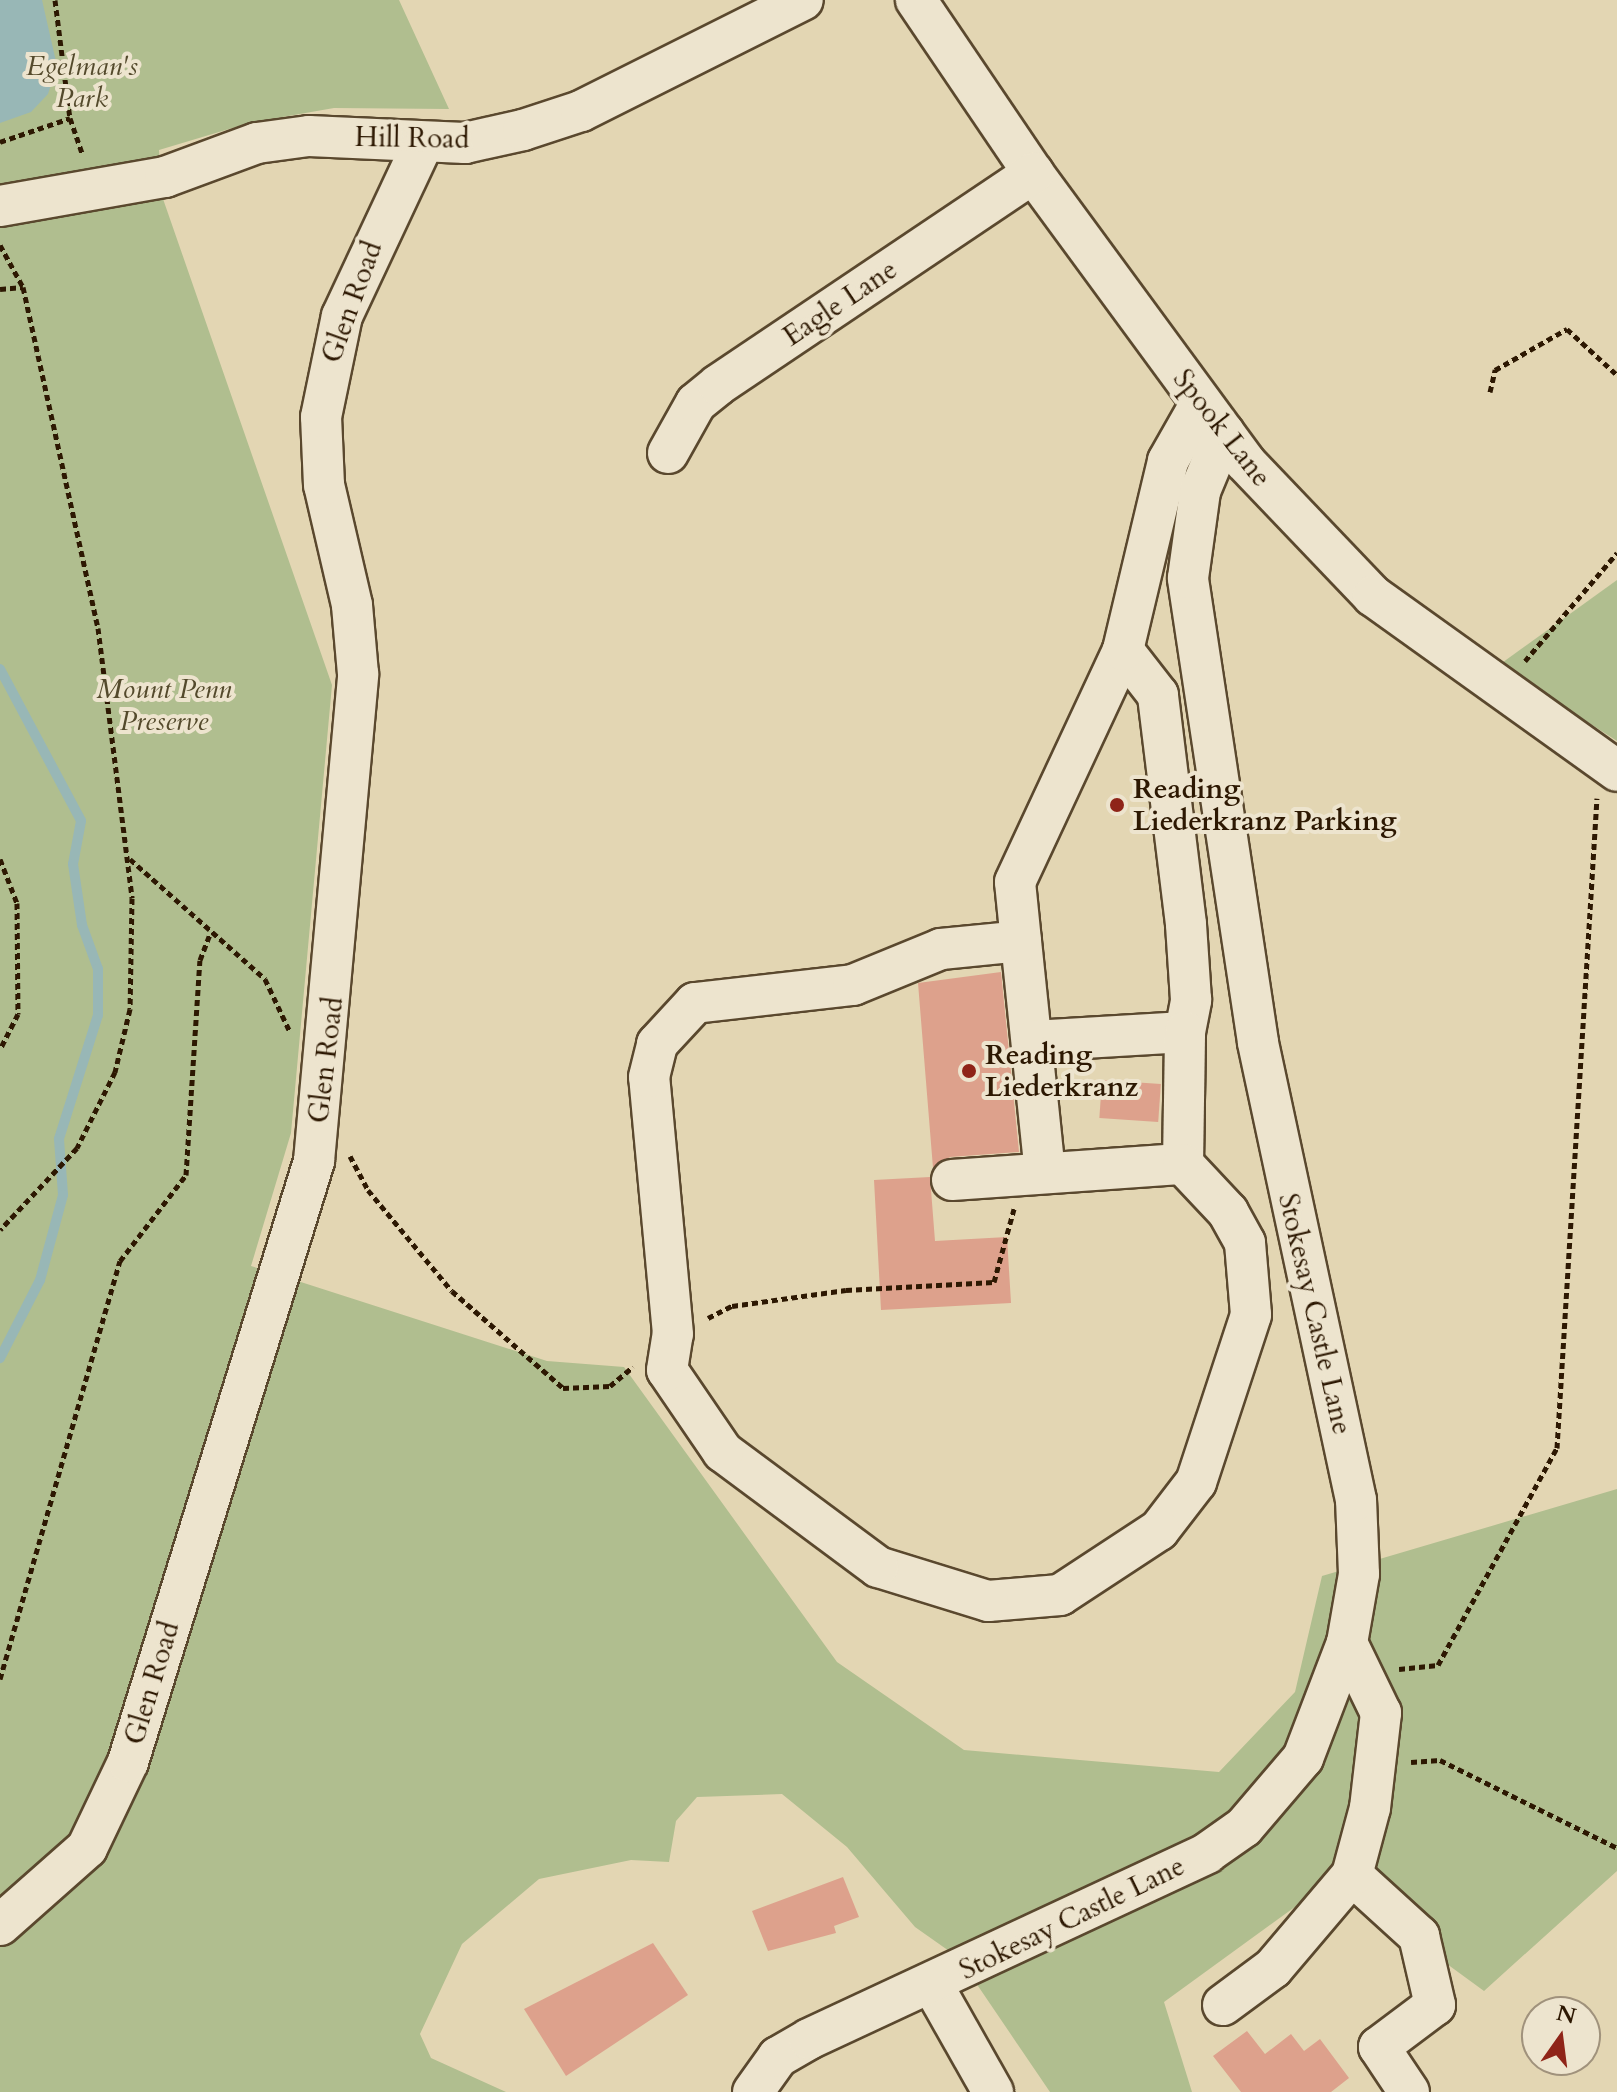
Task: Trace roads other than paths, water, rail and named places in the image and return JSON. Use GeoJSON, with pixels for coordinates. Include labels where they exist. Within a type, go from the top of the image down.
{"type":"FeatureCollection","features":[{"type":"Feature","properties":{"kind":"street","name":"Hill Road"},"geometry":{"type":"LineString","coordinates":[[0,206],[101,185],[165,177],[257,143],[309,136],[465,143],[581,111],[803,0]]}},
{"type":"Feature","properties":{"kind":"street","name":"Spook Lane"},"geometry":{"type":"LineString","coordinates":[[916,0],[1033,173],[1213,418],[1373,596],[1494,689],[1608,766]]}},
{"type":"Feature","properties":{"kind":"street","name":"Glen Road"},"geometry":{"type":"LineString","coordinates":[[0,1925],[87,1848],[122,1775],[314,1161],[358,674],[352,605],[324,485],[321,417],[328,359],[351,292],[423,143]]}},
{"type":"Feature","properties":{"kind":"street","name":"Eagle Lane"},"geometry":{"type":"LineString","coordinates":[[668,453],[696,403],[718,385],[1033,173]]}},
{"type":"Feature","properties":{"kind":"street"},"geometry":{"type":"LineString","coordinates":[[1035,1174],[1033,1041],[1015,882],[1123,650],[1168,461],[1213,418]]}},
{"type":"Feature","properties":{"kind":"street","name":"Stokesay Castle Lane"},"geometry":{"type":"LineString","coordinates":[[753,2092],[778,2057],[1207,1853],[1244,1827],[1303,1758],[1354,1658],[1359,1574],[1356,1500],[1258,1042],[1188,578],[1213,418]]}},
{"type":"Feature","properties":{"kind":"street"},"geometry":{"type":"LineString","coordinates":[[1021,941],[941,949],[853,985],[695,1003],[672,1020],[649,1077],[673,1334],[667,1370],[694,1415],[723,1452],[833,1539],[878,1567],[940,1591],[988,1601],[1060,1595],[1113,1563],[1180,1508],[1251,1315],[1245,1243],[1228,1212],[1183,1164],[1185,1032],[1191,1000],[1186,924],[1158,695],[1123,650]]}},
{"type":"Feature","properties":{"kind":"street"},"geometry":{"type":"LineString","coordinates":[[1033,1041],[1185,1032]]}},
{"type":"Feature","properties":{"kind":"street"},"geometry":{"type":"LineString","coordinates":[[952,1180],[1183,1164]]}},
{"type":"Feature","properties":{"kind":"street"},"geometry":{"type":"LineString","coordinates":[[1223,2005],[1273,1968],[1352,1875],[1377,1763],[1381,1713],[1354,1658]]}},
{"type":"Feature","properties":{"kind":"street"},"geometry":{"type":"LineString","coordinates":[[1352,1875],[1419,1936],[1435,2005],[1379,2047],[1409,2092]]}},
{"type":"Feature","properties":{"kind":"street"},"geometry":{"type":"LineString","coordinates":[[932,1984],[993,2092]]}},
{"type":"Feature","properties":{"kind":"water"},"geometry":{"type":"Polygon","coordinates":[[[0,0],[42,0],[57,66],[48,94],[31,112],[0,123],[0,0]]]}},
{"type":"Feature","properties":{"kind":"waterway"},"geometry":{"type":"LineString","coordinates":[[0,669],[81,821],[73,864],[82,925],[98,969],[98,1015],[59,1139],[63,1195],[40,1280],[0,1358]]}},
{"type":"Feature","properties":{"kind":"place","name":"Reading Liederkranz Parking"},"geometry":{"type":"Point","coordinates":[1117,805]}},
{"type":"Feature","properties":{"kind":"place","name":"Reading Liederkranz"},"geometry":{"type":"Point","coordinates":[969,1071]}},
{"type":"Feature","properties":{"kind":"park label","name":"Egelman's Park"},"geometry":{"type":"Point","coordinates":[82,82]}},
{"type":"Feature","properties":{"kind":"park label","name":"Mount Penn Preserve"},"geometry":{"type":"Point","coordinates":[164,705]}}]}
